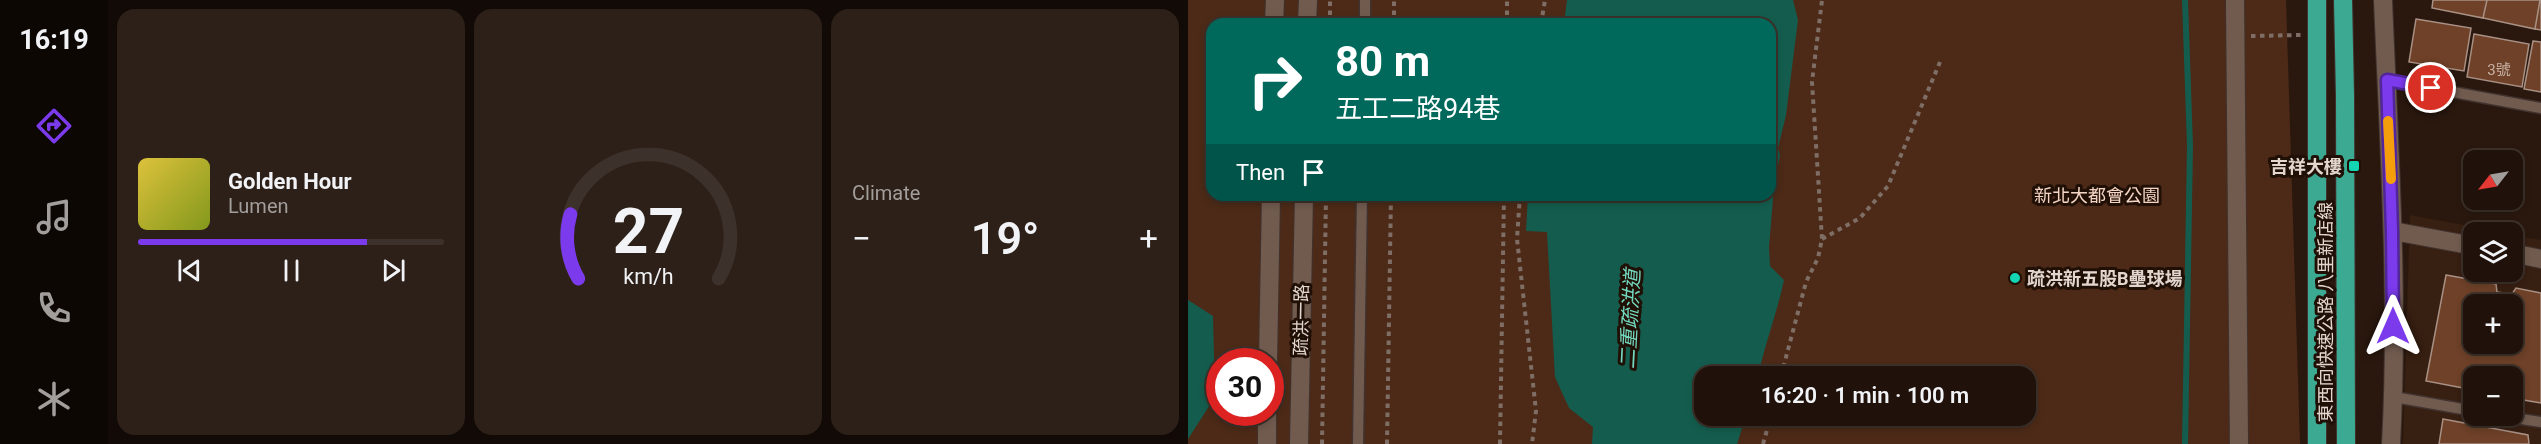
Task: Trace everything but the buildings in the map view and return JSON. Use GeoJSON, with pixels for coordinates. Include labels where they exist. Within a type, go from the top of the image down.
{"type":"FeatureCollection","features":[{"type":"Feature","properties":{"kind":"highway","name":"東西向快速公路 八里新店線"},"geometry":{"type":"LineString","coordinates":[[2317,0],[2317,444]]}},
{"type":"Feature","properties":{"kind":"highway","name":"東西向快速公路 八里新店線"},"geometry":{"type":"LineString","coordinates":[[2343,0],[2346,444]]}},
{"type":"Feature","properties":{"kind":"street"},"geometry":{"type":"LineString","coordinates":[[1274,18],[1275,0]]}},
{"type":"Feature","properties":{"kind":"street"},"geometry":{"type":"LineString","coordinates":[[1307,18],[1308,0]]}},
{"type":"Feature","properties":{"kind":"street"},"geometry":{"type":"LineString","coordinates":[[2235,0],[2239,444]]}},
{"type":"Feature","properties":{"kind":"street"},"geometry":{"type":"LineString","coordinates":[[2383,0],[2392,231],[2394,397],[2391,444]]}},
{"type":"Feature","properties":{"kind":"street","name":"疏洪一路"},"geometry":{"type":"LineString","coordinates":[[1268,348],[1271,201]]}},
{"type":"Feature","properties":{"kind":"street","name":"疏洪一路"},"geometry":{"type":"LineString","coordinates":[[1299,444],[1304,201]]}},
{"type":"Feature","properties":{"kind":"street"},"geometry":{"type":"LineString","coordinates":[[2392,231],[2463,244]]}},
{"type":"Feature","properties":{"kind":"street"},"geometry":{"type":"LineString","coordinates":[[2523,256],[2541,259]]}},
{"type":"Feature","properties":{"kind":"street"},"geometry":{"type":"LineString","coordinates":[[1266,444],[1267,426]]}},
{"type":"Feature","properties":{"kind":"lane"},"geometry":{"type":"LineString","coordinates":[[1365,0],[1365,18]]}},
{"type":"Feature","properties":{"kind":"lane"},"geometry":{"type":"LineString","coordinates":[[2387,80],[2541,108]]}},
{"type":"Feature","properties":{"kind":"lane"},"geometry":{"type":"LineString","coordinates":[[1358,444],[1362,201]]}},
{"type":"Feature","properties":{"kind":"lane"},"geometry":{"type":"LineString","coordinates":[[2394,397],[2463,409]]}},
{"type":"Feature","properties":{"kind":"lane"},"geometry":{"type":"LineString","coordinates":[[2523,419],[2541,422]]}},
{"type":"Feature","properties":{"kind":"path"},"geometry":{"type":"LineString","coordinates":[[1330,0],[1330,18]]}},
{"type":"Feature","properties":{"kind":"path"},"geometry":{"type":"LineString","coordinates":[[1394,0],[1394,18]]}},
{"type":"Feature","properties":{"kind":"path"},"geometry":{"type":"LineString","coordinates":[[1507,0],[1507,18]]}},
{"type":"Feature","properties":{"kind":"path"},"geometry":{"type":"LineString","coordinates":[[1542,18],[1545,0]]}},
{"type":"Feature","properties":{"kind":"path"},"geometry":{"type":"LineString","coordinates":[[1784,366],[1806,282],[1818,258],[1822,239],[1812,82],[1822,0]]}},
{"type":"Feature","properties":{"kind":"path"},"geometry":{"type":"LineString","coordinates":[[2236,36],[2305,34]]}},
{"type":"Feature","properties":{"kind":"path"},"geometry":{"type":"LineString","coordinates":[[1822,239],[1860,218],[1888,186],[1940,62]]}},
{"type":"Feature","properties":{"kind":"path"},"geometry":{"type":"LineString","coordinates":[[1322,444],[1326,201]]}},
{"type":"Feature","properties":{"kind":"path"},"geometry":{"type":"LineString","coordinates":[[1387,444],[1391,201]]}},
{"type":"Feature","properties":{"kind":"path"},"geometry":{"type":"LineString","coordinates":[[1500,444],[1504,201]]}},
{"type":"Feature","properties":{"kind":"path"},"geometry":{"type":"LineString","coordinates":[[1519,201],[1516,239],[1536,411],[1532,444]]}},
{"type":"Feature","properties":{"kind":"path"},"geometry":{"type":"LineString","coordinates":[[1763,444],[1768,426]]}},
{"type":"Feature","properties":{"kind":"shaded area"},"geometry":{"type":"Polygon","coordinates":[[[2410,215],[2463,225],[2463,282],[2523,282],[2523,237],[2541,240],[2541,444],[2403,444],[2410,215]]]}},
{"type":"Feature","properties":{"kind":"green space","name":"新北大都會公園"},"geometry":{"type":"Polygon","coordinates":[[[1188,0],[2286,0],[2300,444],[1188,444],[1188,0]]]}},
{"type":"Feature","properties":{"kind":"water"},"geometry":{"type":"Polygon","coordinates":[[[1567,0],[1793,0],[1798,20],[1786,115],[1778,148],[1780,155],[1776,176],[1776,18],[1565,18],[1567,0]]]}},
{"type":"Feature","properties":{"kind":"water","name":"二重疏洪道"},"geometry":{"type":"Polygon","coordinates":[[[1528,201],[1773,201],[1769,247],[1770,266],[1784,280],[1760,366],[1694,366],[1694,426],[1743,426],[1737,444],[1592,444],[1593,427],[1569,408],[1555,377],[1547,232],[1526,231],[1528,201]]]}},
{"type":"Feature","properties":{"kind":"water"},"geometry":{"type":"Polygon","coordinates":[[[1188,300],[1213,316],[1214,348],[1206,348],[1206,411],[1188,439],[1188,300]]]}},
{"type":"Feature","properties":{"kind":"waterway"},"geometry":{"type":"LineString","coordinates":[[2185,0],[2190,146],[2185,444]]}},
{"type":"Feature","properties":{"kind":"slow traffic"},"geometry":{"type":"LineString","coordinates":[[2388,121],[2391,179]]}},
{"type":"Feature","properties":{"kind":"place","name":"吉祥大樓"},"geometry":{"type":"Point","coordinates":[2354,166]}},
{"type":"Feature","properties":{"kind":"place","name":"疏洪新五股B壘球場"},"geometry":{"type":"Point","coordinates":[2015,278]}},
{"type":"Feature","properties":{"kind":"route"},"geometry":{"type":"LineString","coordinates":[[2393,326],[2387,80],[2431,88]]}}]}
